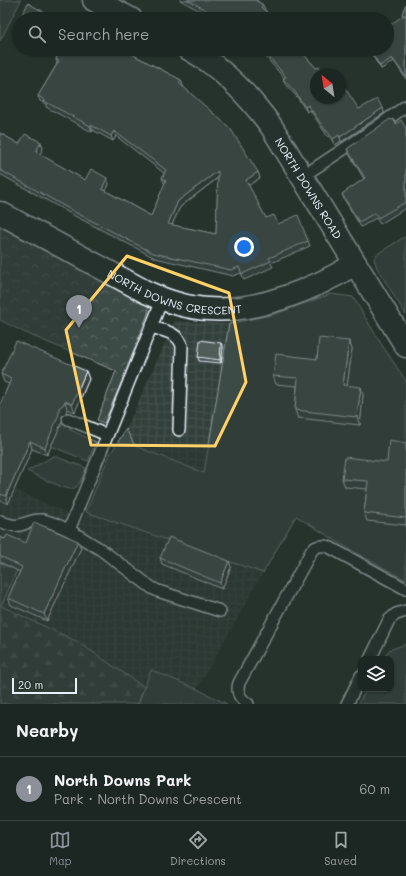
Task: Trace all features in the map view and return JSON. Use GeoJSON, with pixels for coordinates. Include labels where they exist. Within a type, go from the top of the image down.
{"type":"FeatureCollection","features":[{"type":"Feature","properties":{"kind":"street"},"geometry":{"type":"LineString","coordinates":[[94,0],[117,12]]}},
{"type":"Feature","properties":{"kind":"street","name":"NORTH DOWNS ROAD"},"geometry":{"type":"LineString","coordinates":[[201,56],[223,73],[258,108],[278,136],[406,346]]}},
{"type":"Feature","properties":{"kind":"street","name":"NORTH DOWNS CRESCENT"},"geometry":{"type":"LineString","coordinates":[[0,213],[70,252],[162,300],[208,310],[250,306],[284,297],[313,287],[355,264]]}},
{"type":"Feature","properties":{"kind":"lane"},"geometry":{"type":"LineString","coordinates":[[303,176],[378,127],[406,106]]}},
{"type":"Feature","properties":{"kind":"lane"},"geometry":{"type":"LineString","coordinates":[[69,530],[162,300]]}},
{"type":"Feature","properties":{"kind":"lane"},"geometry":{"type":"LineString","coordinates":[[151,327],[175,335],[182,346],[179,430]]}},
{"type":"Feature","properties":{"kind":"lane"},"geometry":{"type":"LineString","coordinates":[[68,419],[107,435]]}},
{"type":"Feature","properties":{"kind":"lane"},"geometry":{"type":"LineString","coordinates":[[0,522],[9,526],[19,526],[37,520],[42,520],[69,530],[100,549],[152,588],[220,611]]}},
{"type":"Feature","properties":{"kind":"lane"},"geometry":{"type":"LineString","coordinates":[[248,704],[238,693],[237,688],[239,683],[315,547],[324,545],[329,547],[406,588]]}},
{"type":"Feature","properties":{"kind":"lane"},"geometry":{"type":"LineString","coordinates":[[371,656],[389,620],[396,614],[406,611]]}},
{"type":"Feature","properties":{"kind":"lane"},"geometry":{"type":"LineString","coordinates":[[347,704],[358,682]]}},
{"type":"Feature","properties":{"kind":"highlighted area"},"geometry":{"type":"Polygon","coordinates":[[[127,256],[229,293],[246,382],[215,446],[91,445],[66,330],[127,256]]]}},
{"type":"Feature","properties":{"kind":"shaded area"},"geometry":{"type":"Polygon","coordinates":[[[175,321],[229,324],[204,473],[134,446],[126,429],[175,321]]]}},
{"type":"Feature","properties":{"kind":"shaded area"},"geometry":{"type":"Polygon","coordinates":[[[0,483],[83,520],[86,512],[263,573],[197,689],[151,670],[144,687],[78,642],[1,606],[17,571],[0,563],[0,483]]]}},
{"type":"Feature","properties":{"kind":"green space"},"geometry":{"type":"Polygon","coordinates":[[[0,0],[21,0],[15,12],[12,12],[12,18],[0,41],[0,0]]]}},
{"type":"Feature","properties":{"kind":"green space"},"geometry":{"type":"Polygon","coordinates":[[[0,223],[148,304],[149,311],[104,423],[97,420],[116,371],[30,335],[0,320],[0,223]]]}},
{"type":"Feature","properties":{"kind":"green space"},"geometry":{"type":"Polygon","coordinates":[[[406,236],[406,315],[377,268],[374,259],[377,254],[406,236]]]}},
{"type":"Feature","properties":{"kind":"green space"},"geometry":{"type":"Polygon","coordinates":[[[331,294],[353,297],[406,381],[406,580],[351,550],[296,516],[263,573],[86,512],[109,456],[126,429],[135,446],[204,473],[229,324],[275,314],[331,294]]]}},
{"type":"Feature","properties":{"kind":"green space"},"geometry":{"type":"Polygon","coordinates":[[[60,425],[96,442],[88,461],[51,446],[60,425]]]}},
{"type":"Feature","properties":{"kind":"green space"},"geometry":{"type":"Polygon","coordinates":[[[54,456],[86,468],[81,480],[75,488],[68,489],[27,471],[54,456]]]}},
{"type":"Feature","properties":{"kind":"green space"},"geometry":{"type":"Polygon","coordinates":[[[0,563],[17,570],[1,606],[78,642],[144,687],[138,704],[0,704],[0,563]]]}},
{"type":"Feature","properties":{"kind":"green space"},"geometry":{"type":"Polygon","coordinates":[[[406,644],[406,704],[358,704],[365,692],[394,692],[394,656],[385,656],[389,650],[406,644]]]}},
{"type":"Feature","properties":{"kind":"green space"},"geometry":{"type":"Polygon","coordinates":[[[151,670],[197,689],[227,704],[138,704],[151,670]]]}},
{"type":"Feature","properties":{"kind":"building"},"geometry":{"type":"Polygon","coordinates":[[[188,0],[255,0],[263,5],[261,7],[266,12],[209,12],[188,0]]]}},
{"type":"Feature","properties":{"kind":"building"},"geometry":{"type":"Polygon","coordinates":[[[28,3],[44,12],[24,12],[28,3]]]}},
{"type":"Feature","properties":{"kind":"building"},"geometry":{"type":"Polygon","coordinates":[[[406,4],[406,16],[402,14],[406,4]]]}},
{"type":"Feature","properties":{"kind":"building"},"geometry":{"type":"Polygon","coordinates":[[[404,15],[406,17],[406,77],[392,58],[380,66],[374,56],[394,56],[394,22],[404,15]]]}},
{"type":"Feature","properties":{"kind":"building"},"geometry":{"type":"Polygon","coordinates":[[[57,56],[135,56],[181,80],[179,83],[230,128],[258,172],[246,180],[266,218],[274,215],[278,224],[298,215],[308,241],[269,258],[271,261],[242,274],[239,267],[231,270],[153,253],[71,210],[0,170],[0,133],[19,144],[25,134],[41,142],[36,152],[85,180],[91,169],[107,178],[102,189],[151,216],[166,180],[162,178],[166,170],[114,131],[111,136],[44,101],[45,100],[38,96],[59,61],[56,59],[57,56]],[[218,171],[178,201],[168,224],[216,234],[218,171]]]}},
{"type":"Feature","properties":{"kind":"building"},"geometry":{"type":"Polygon","coordinates":[[[268,56],[305,56],[316,68],[310,68],[310,104],[346,104],[346,90],[359,109],[377,99],[383,108],[340,137],[339,135],[333,139],[308,105],[305,107],[295,92],[283,79],[286,77],[268,56]]]}},
{"type":"Feature","properties":{"kind":"building"},"geometry":{"type":"Polygon","coordinates":[[[390,119],[393,119],[396,124],[401,120],[406,128],[406,202],[378,218],[375,213],[359,222],[342,194],[365,178],[347,149],[390,119]]]}},
{"type":"Feature","properties":{"kind":"building"},"geometry":{"type":"Polygon","coordinates":[[[319,338],[349,341],[343,385],[361,387],[357,417],[295,410],[298,378],[273,376],[276,354],[317,359],[319,338]]]}},
{"type":"Feature","properties":{"kind":"building"},"geometry":{"type":"Polygon","coordinates":[[[200,340],[221,343],[220,360],[198,357],[200,340]]]}},
{"type":"Feature","properties":{"kind":"building"},"geometry":{"type":"Polygon","coordinates":[[[16,341],[86,371],[72,404],[65,401],[59,408],[59,414],[45,448],[30,441],[6,496],[0,494],[0,405],[11,379],[1,374],[16,341]]]}},
{"type":"Feature","properties":{"kind":"building"},"geometry":{"type":"Polygon","coordinates":[[[389,440],[406,443],[406,518],[364,513],[368,481],[342,479],[345,457],[387,462],[389,440]]]}},
{"type":"Feature","properties":{"kind":"building"},"geometry":{"type":"Polygon","coordinates":[[[34,522],[78,541],[44,614],[8,598],[22,567],[0,556],[0,537],[5,539],[7,535],[26,543],[34,522]]]}},
{"type":"Feature","properties":{"kind":"building"},"geometry":{"type":"Polygon","coordinates":[[[169,537],[229,561],[220,583],[160,558],[169,537]]]}},
{"type":"Feature","properties":{"kind":"place","name":"North Downs Park"},"geometry":{"type":"Point","coordinates":[79,328]}}]}
